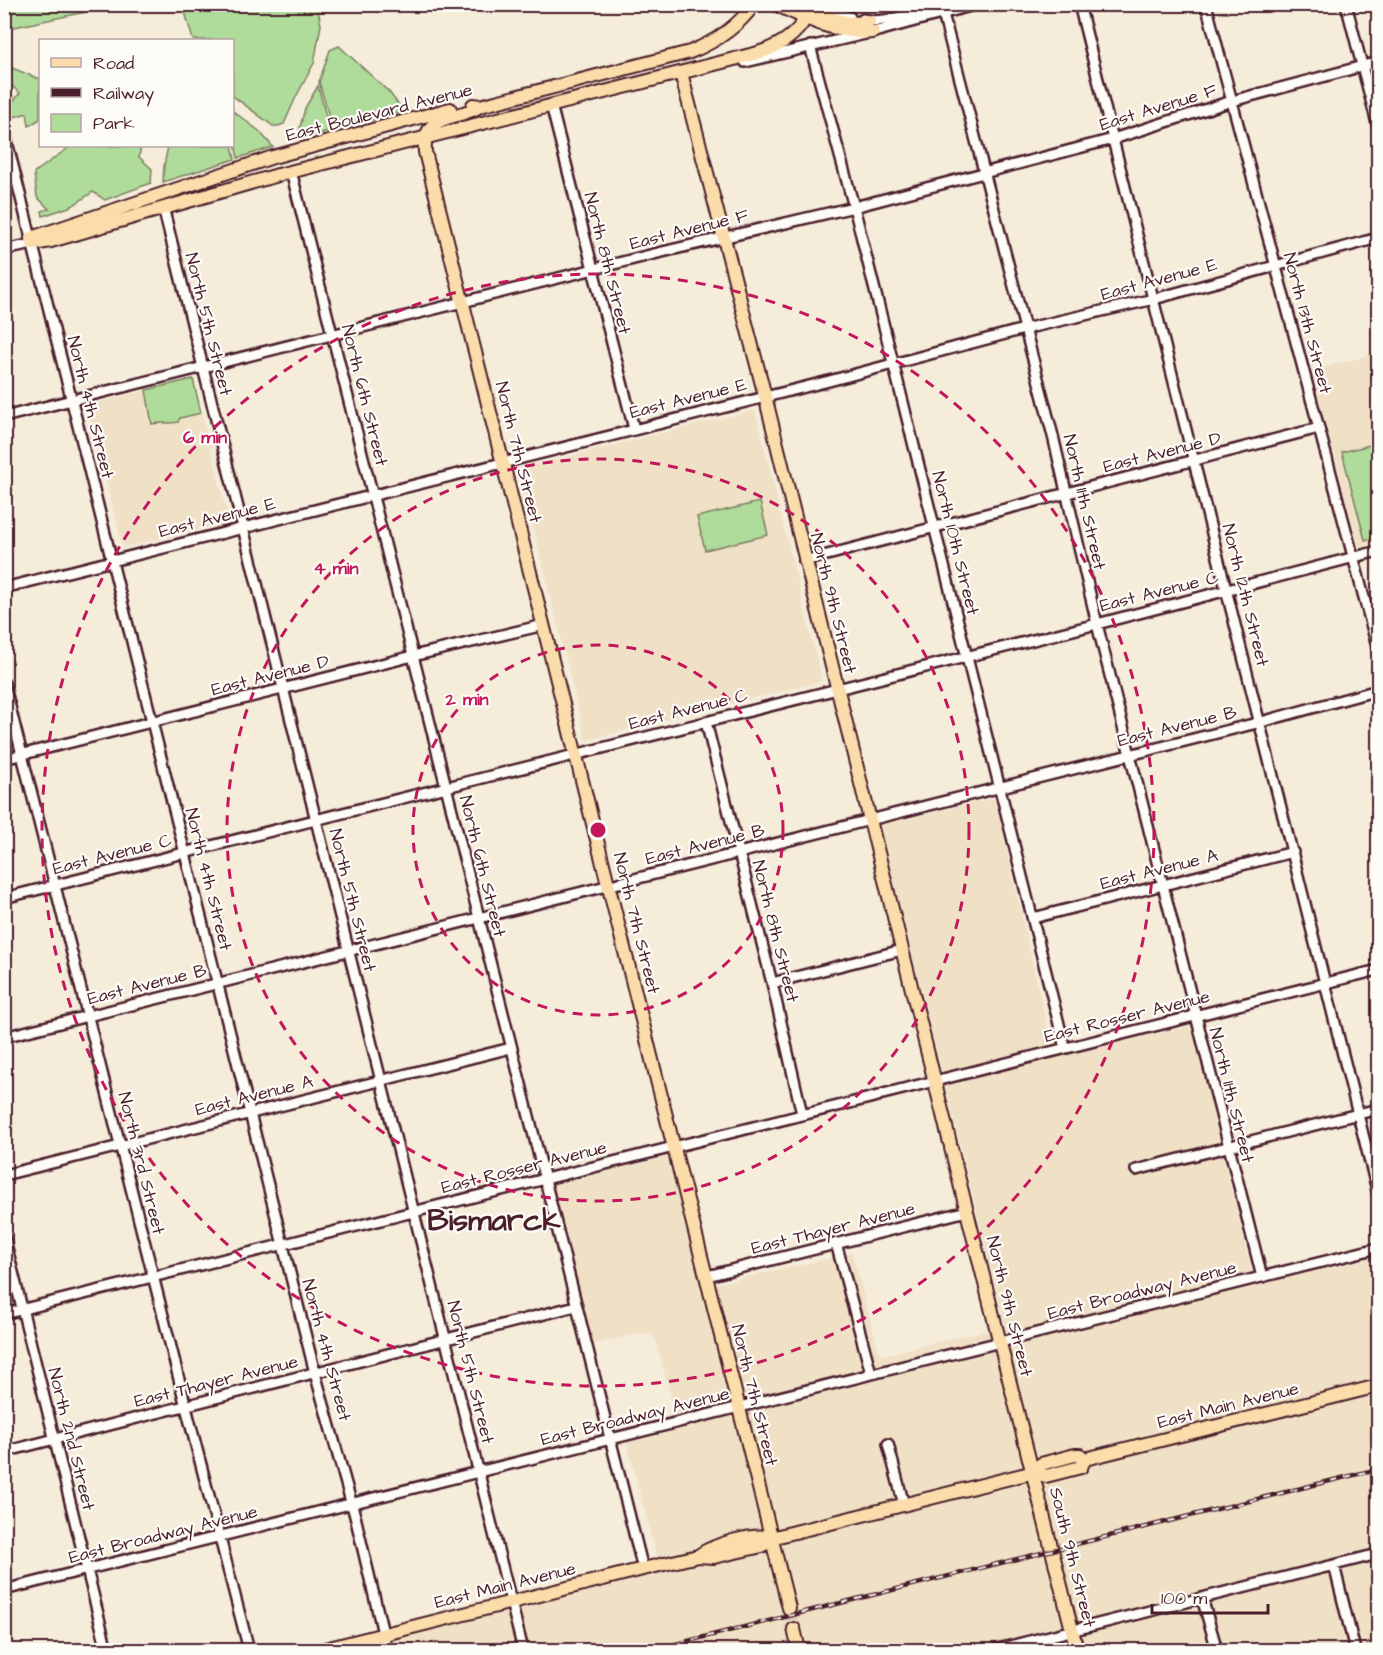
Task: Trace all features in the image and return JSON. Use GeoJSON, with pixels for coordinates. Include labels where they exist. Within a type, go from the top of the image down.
{"type":"FeatureCollection","features":[{"type":"Feature","properties":{"kind":"main road","name":"East Boulevard Avenue"},"geometry":{"type":"LineString","coordinates":[[32,241],[273,157],[428,114],[465,105],[480,106],[680,55],[707,45],[735,25],[754,4]]}},
{"type":"Feature","properties":{"kind":"main road"},"geometry":{"type":"LineString","coordinates":[[776,4],[807,9],[841,31],[871,27]]}},
{"type":"Feature","properties":{"kind":"main road","name":"East Boulevard Avenue"},"geometry":{"type":"LineString","coordinates":[[32,241],[51,241],[291,171],[758,53],[784,42],[799,28],[807,9]]}},
{"type":"Feature","properties":{"kind":"main road"},"geometry":{"type":"LineString","coordinates":[[638,66],[663,66],[681,73]]}},
{"type":"Feature","properties":{"kind":"main road","name":"North 9th Street"},"geometry":{"type":"LineString","coordinates":[[681,73],[765,396],[804,561],[1034,1473]]}},
{"type":"Feature","properties":{"kind":"main road"},"geometry":{"type":"LineString","coordinates":[[426,137],[431,127],[441,120],[480,106]]}},
{"type":"Feature","properties":{"kind":"main road","name":"North 7th Street"},"geometry":{"type":"LineString","coordinates":[[426,137],[425,152],[789,1608]]}},
{"type":"Feature","properties":{"kind":"main road","name":"East Main Avenue"},"geometry":{"type":"LineString","coordinates":[[321,1650],[698,1556],[712,1548],[759,1535],[771,1538],[1034,1473],[1046,1476],[1081,1467],[1085,1460],[1378,1386]]}},
{"type":"Feature","properties":{"kind":"main road","name":"South 9th Street"},"geometry":{"type":"LineString","coordinates":[[1034,1473],[1077,1650]]}},
{"type":"Feature","properties":{"kind":"main road"},"geometry":{"type":"LineString","coordinates":[[794,1629],[799,1650]]}},
{"type":"Feature","properties":{"kind":"street","name":"East Boulevard Avenue"},"geometry":{"type":"LineString","coordinates":[[830,4],[841,15],[871,27]]}},
{"type":"Feature","properties":{"kind":"street","name":"East Boulevard Avenue"},"geometry":{"type":"LineString","coordinates":[[704,67],[749,61],[943,9],[978,4]]}},
{"type":"Feature","properties":{"kind":"street","name":"North 12th Street"},"geometry":{"type":"LineString","coordinates":[[1079,4],[1378,1194]]}},
{"type":"Feature","properties":{"kind":"street","name":"North 13th Street"},"geometry":{"type":"LineString","coordinates":[[1206,4],[1378,650]]}},
{"type":"Feature","properties":{"kind":"street"},"geometry":{"type":"LineString","coordinates":[[1346,4],[1378,127]]}},
{"type":"Feature","properties":{"kind":"street","name":"North 11th Street"},"geometry":{"type":"LineString","coordinates":[[943,9],[1053,436],[1097,624],[1262,1277]]}},
{"type":"Feature","properties":{"kind":"street","name":"North 10th Street"},"geometry":{"type":"LineString","coordinates":[[810,46],[855,207],[1065,1048]]}},
{"type":"Feature","properties":{"kind":"street","name":"East Avenue F"},"geometry":{"type":"LineString","coordinates":[[4,417],[723,237],[855,207],[1113,140],[1232,101],[1378,62]]}},
{"type":"Feature","properties":{"kind":"street","name":"North 8th Street"},"geometry":{"type":"LineString","coordinates":[[551,105],[634,429]]}},
{"type":"Feature","properties":{"kind":"street","name":"North 4th Street"},"geometry":{"type":"LineString","coordinates":[[4,130],[315,1373],[387,1650]]}},
{"type":"Feature","properties":{"kind":"street","name":"North 6th Street"},"geometry":{"type":"LineString","coordinates":[[291,171],[643,1569]]}},
{"type":"Feature","properties":{"kind":"street","name":"North 5th Street"},"geometry":{"type":"LineString","coordinates":[[163,207],[523,1650]]}},
{"type":"Feature","properties":{"kind":"street","name":"East Avenue E"},"geometry":{"type":"LineString","coordinates":[[4,588],[1154,298],[1378,238]]}},
{"type":"Feature","properties":{"kind":"street","name":"East Boulevard Avenue"},"geometry":{"type":"LineString","coordinates":[[4,248],[32,241]]}},
{"type":"Feature","properties":{"kind":"street","name":"East Avenue D"},"geometry":{"type":"LineString","coordinates":[[804,561],[1319,428]]}},
{"type":"Feature","properties":{"kind":"street","name":"East Avenue C"},"geometry":{"type":"LineString","coordinates":[[4,898],[1228,591],[1378,551]]}},
{"type":"Feature","properties":{"kind":"street","name":"East Avenue D"},"geometry":{"type":"LineString","coordinates":[[4,759],[544,625]]}},
{"type":"Feature","properties":{"kind":"street","name":"North 3rd Street"},"geometry":{"type":"LineString","coordinates":[[4,683],[249,1650]]}},
{"type":"Feature","properties":{"kind":"street","name":"East Avenue B"},"geometry":{"type":"LineString","coordinates":[[4,1037],[1261,722],[1378,690]]}},
{"type":"Feature","properties":{"kind":"street","name":"North 8th Street"},"geometry":{"type":"LineString","coordinates":[[706,722],[772,983],[802,1114]]}},
{"type":"Feature","properties":{"kind":"street","name":"East Avenue A"},"geometry":{"type":"LineString","coordinates":[[1033,918],[1293,852]]}},
{"type":"Feature","properties":{"kind":"street"},"geometry":{"type":"LineString","coordinates":[[772,983],[902,950]]}},
{"type":"Feature","properties":{"kind":"street","name":"East Rosser Avenue"},"geometry":{"type":"LineString","coordinates":[[4,1314],[1378,970]]}},
{"type":"Feature","properties":{"kind":"street","name":"East Avenue A"},"geometry":{"type":"LineString","coordinates":[[4,1175],[511,1048]]}},
{"type":"Feature","properties":{"kind":"street"},"geometry":{"type":"LineString","coordinates":[[1136,1170],[1378,1109]]}},
{"type":"Feature","properties":{"kind":"street","name":"East Thayer Avenue"},"geometry":{"type":"LineString","coordinates":[[707,1276],[967,1211]]}},
{"type":"Feature","properties":{"kind":"street","name":"North 2nd Street"},"geometry":{"type":"LineString","coordinates":[[4,1236],[107,1650]]}},
{"type":"Feature","properties":{"kind":"street"},"geometry":{"type":"LineString","coordinates":[[836,1243],[870,1374]]}},
{"type":"Feature","properties":{"kind":"street","name":"East Broadway Avenue"},"geometry":{"type":"LineString","coordinates":[[4,1590],[1378,1248]]}},
{"type":"Feature","properties":{"kind":"street","name":"East Thayer Avenue"},"geometry":{"type":"LineString","coordinates":[[4,1452],[576,1306]]}},
{"type":"Feature","properties":{"kind":"street"},"geometry":{"type":"LineString","coordinates":[[888,1444],[903,1505]]}},
{"type":"Feature","properties":{"kind":"street"},"geometry":{"type":"LineString","coordinates":[[994,1650],[1378,1554]]}},
{"type":"Feature","properties":{"kind":"street"},"geometry":{"type":"LineString","coordinates":[[1334,1564],[1355,1650]]}},
{"type":"Feature","properties":{"kind":"street"},"geometry":{"type":"LineString","coordinates":[[1202,1598],[1217,1650]]}},
{"type":"Feature","properties":{"kind":"shaded area"},"geometry":{"type":"Polygon","coordinates":[[[1378,353],[1378,542],[1359,547],[1312,371],[1378,353]]]}},
{"type":"Feature","properties":{"kind":"shaded area"},"geometry":{"type":"Polygon","coordinates":[[[193,379],[229,521],[123,548],[87,405],[193,379]]]}},
{"type":"Feature","properties":{"kind":"shaded area"},"geometry":{"type":"Polygon","coordinates":[[[755,410],[822,681],[586,740],[519,469],[755,410]]]}},
{"type":"Feature","properties":{"kind":"shaded area"},"geometry":{"type":"Polygon","coordinates":[[[995,798],[1054,1058],[1191,1026],[1255,1285],[1378,1257],[1378,1650],[304,1650],[657,1558],[623,1428],[676,1415],[655,1338],[644,1332],[586,1346],[544,1178],[674,1146],[703,1287],[852,1253],[880,1356],[983,1331],[1006,1328],[880,825],[995,798]]]}},
{"type":"Feature","properties":{"kind":"green space"},"geometry":{"type":"Polygon","coordinates":[[[5,4],[119,4],[119,5],[5,29],[5,4]]]}},
{"type":"Feature","properties":{"kind":"green space"},"geometry":{"type":"Polygon","coordinates":[[[183,5],[317,5],[321,25],[314,63],[284,124],[278,126],[273,126],[234,97],[234,39],[193,39],[183,5]]]}},
{"type":"Feature","properties":{"kind":"green space"},"geometry":{"type":"Polygon","coordinates":[[[339,46],[389,92],[404,112],[333,130],[319,82],[330,50],[339,46]]]}},
{"type":"Feature","properties":{"kind":"green space"},"geometry":{"type":"Polygon","coordinates":[[[5,68],[12,68],[39,78],[39,120],[29,126],[27,113],[14,117],[9,106],[20,93],[5,80],[5,68]]]}},
{"type":"Feature","properties":{"kind":"green space"},"geometry":{"type":"Polygon","coordinates":[[[318,86],[330,131],[297,139],[305,108],[318,86]]]}},
{"type":"Feature","properties":{"kind":"green space"},"geometry":{"type":"Polygon","coordinates":[[[234,112],[259,131],[273,147],[238,158],[234,139],[234,112]]]}},
{"type":"Feature","properties":{"kind":"green space"},"geometry":{"type":"Polygon","coordinates":[[[70,147],[141,147],[139,157],[152,169],[151,183],[105,200],[93,192],[72,206],[43,216],[42,211],[49,209],[37,197],[34,173],[70,147]]]}},
{"type":"Feature","properties":{"kind":"green space"},"geometry":{"type":"Polygon","coordinates":[[[168,147],[232,147],[235,159],[163,182],[168,147]]]}},
{"type":"Feature","properties":{"kind":"green space"},"geometry":{"type":"Polygon","coordinates":[[[193,379],[201,413],[180,418],[178,422],[152,424],[146,390],[193,379]]]}},
{"type":"Feature","properties":{"kind":"green space"},"geometry":{"type":"Polygon","coordinates":[[[1378,443],[1378,536],[1365,540],[1342,452],[1378,443]]]}},
{"type":"Feature","properties":{"kind":"green space"},"geometry":{"type":"Polygon","coordinates":[[[760,502],[768,535],[705,550],[697,517],[760,502]]]}},
{"type":"Feature","properties":{"kind":"tunnel"},"geometry":{"type":"LineString","coordinates":[[789,1608],[794,1629]]}},
{"type":"Feature","properties":{"kind":"railway"},"geometry":{"type":"LineString","coordinates":[[652,1650],[1378,1469]]}},
{"type":"Feature","properties":{"kind":"district","name":"Bismarck"},"geometry":{"type":"Point","coordinates":[494,1220]}}]}
